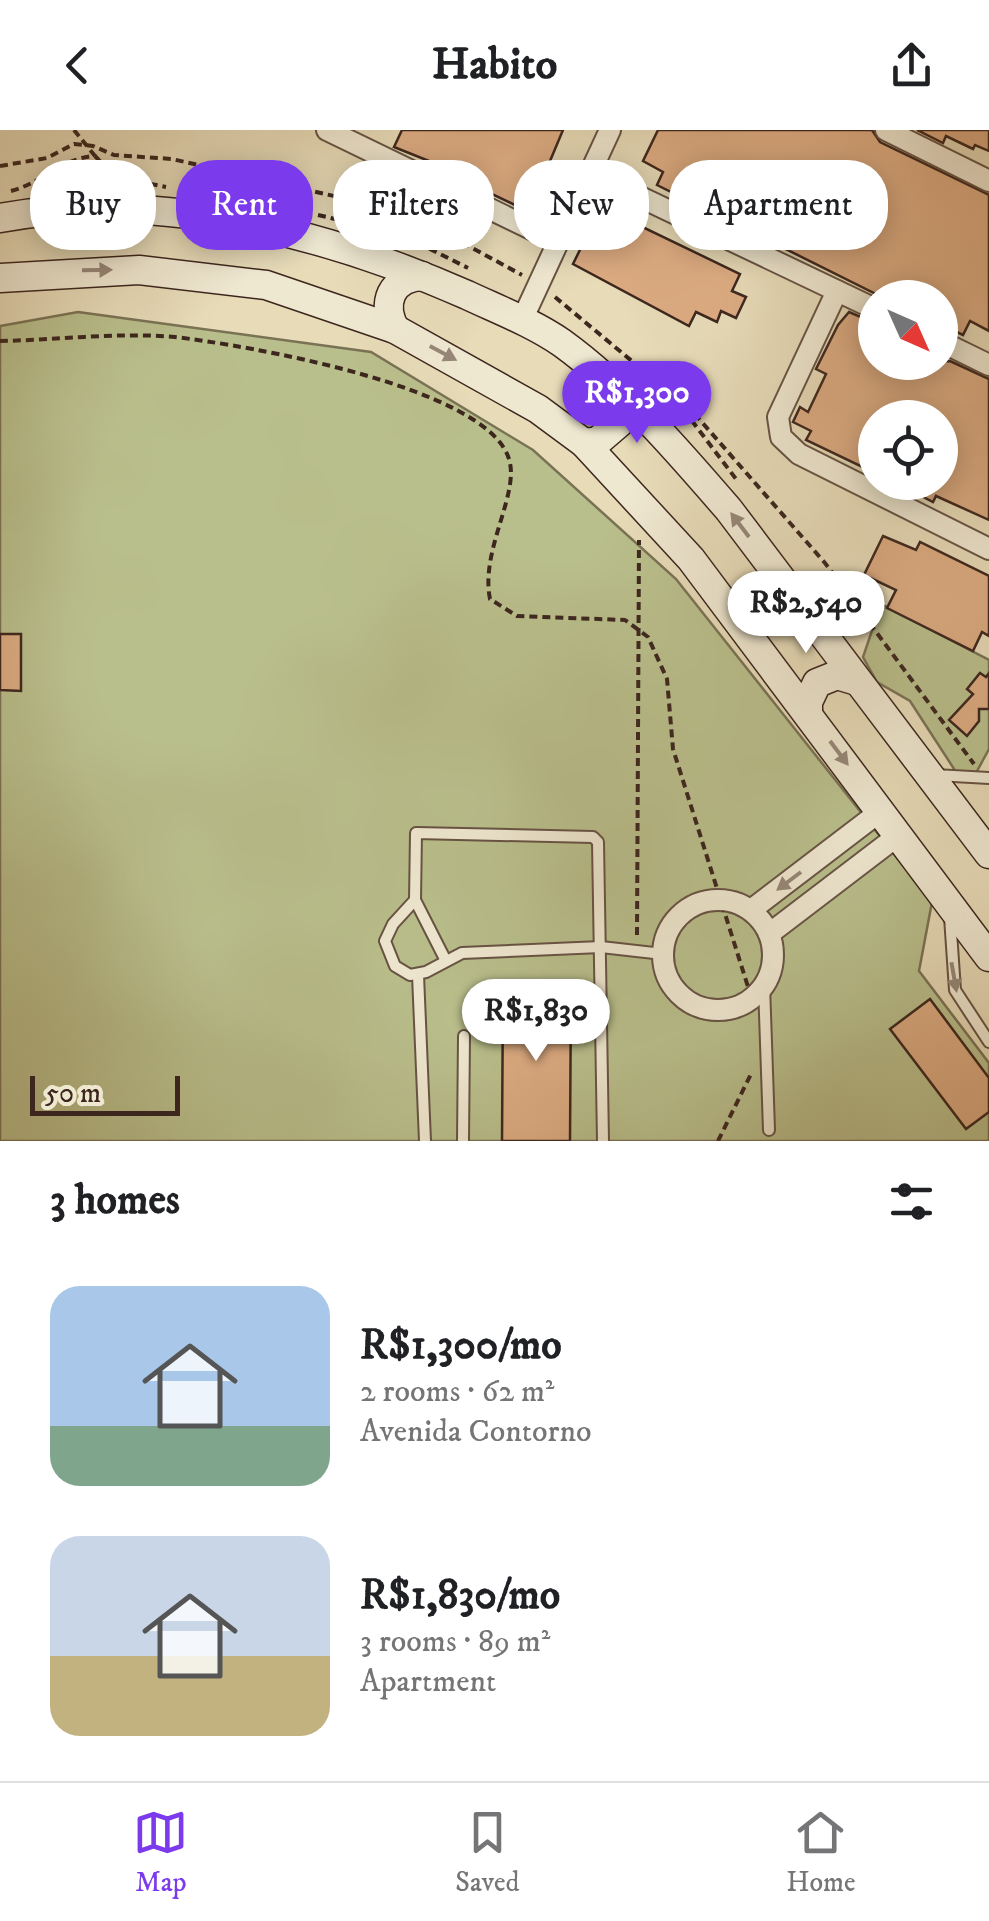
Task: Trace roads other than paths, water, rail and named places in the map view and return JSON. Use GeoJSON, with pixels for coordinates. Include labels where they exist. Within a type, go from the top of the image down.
{"type":"FeatureCollection","features":[{"type":"Feature","properties":{"kind":"main road"},"geometry":{"type":"LineString","coordinates":[[0,218],[72,209],[172,214],[296,234],[358,251],[422,276],[522,320],[563,344],[686,459],[989,854]]}},
{"type":"Feature","properties":{"kind":"main road"},"geometry":{"type":"LineString","coordinates":[[0,278],[139,270],[226,278],[304,296],[395,328],[499,384],[584,443],[642,502],[882,810],[989,957]]}},
{"type":"Feature","properties":{"kind":"main road"},"geometry":{"type":"LineString","coordinates":[[395,328],[388,312],[390,296],[399,283],[422,276]]}},
{"type":"Feature","properties":{"kind":"main road"},"geometry":{"type":"LineString","coordinates":[[584,443],[610,434],[618,423],[621,396]]}},
{"type":"Feature","properties":{"kind":"main road"},"geometry":{"type":"LineString","coordinates":[[808,713],[808,702],[817,683],[837,675],[857,681]]}},
{"type":"Feature","properties":{"kind":"street"},"geometry":{"type":"LineString","coordinates":[[327,130],[514,221]]}},
{"type":"Feature","properties":{"kind":"street"},"geometry":{"type":"LineString","coordinates":[[596,160],[610,130]]}},
{"type":"Feature","properties":{"kind":"street"},"geometry":{"type":"LineString","coordinates":[[886,130],[989,181]]}},
{"type":"Feature","properties":{"kind":"street"},"geometry":{"type":"LineString","coordinates":[[649,201],[858,301]]}},
{"type":"Feature","properties":{"kind":"street"},"geometry":{"type":"LineString","coordinates":[[522,320],[554,250]]}},
{"type":"Feature","properties":{"kind":"street"},"geometry":{"type":"LineString","coordinates":[[837,291],[778,417],[781,437],[798,454],[989,549]]}},
{"type":"Feature","properties":{"kind":"street"},"geometry":{"type":"LineString","coordinates":[[958,349],[989,364]]}},
{"type":"Feature","properties":{"kind":"street"},"geometry":{"type":"LineString","coordinates":[[751,910],[882,810]]}},
{"type":"Feature","properties":{"kind":"street"},"geometry":{"type":"LineString","coordinates":[[769,934],[900,834]]}},
{"type":"Feature","properties":{"kind":"street"},"geometry":{"type":"LineString","coordinates":[[721,900],[751,910],[769,934],[771,970],[758,992],[718,1010],[701,1008],[673,987],[662,954],[674,921],[688,909],[721,900]]}},
{"type":"Feature","properties":{"kind":"lane"},"geometry":{"type":"LineString","coordinates":[[929,775],[987,778]]}},
{"type":"Feature","properties":{"kind":"lane"},"geometry":{"type":"LineString","coordinates":[[445,959],[415,900],[413,839],[422,830],[594,838],[598,842],[596,902],[603,1141]]}},
{"type":"Feature","properties":{"kind":"lane"},"geometry":{"type":"LineString","coordinates":[[415,900],[387,934],[385,950],[402,972],[418,975],[462,953],[600,947],[662,954]]}},
{"type":"Feature","properties":{"kind":"lane"},"geometry":{"type":"LineString","coordinates":[[949,902],[954,990],[989,1042]]}},
{"type":"Feature","properties":{"kind":"lane"},"geometry":{"type":"LineString","coordinates":[[418,975],[424,1141]]}},
{"type":"Feature","properties":{"kind":"lane"},"geometry":{"type":"LineString","coordinates":[[758,992],[769,1130]]}},
{"type":"Feature","properties":{"kind":"lane"},"geometry":{"type":"LineString","coordinates":[[463,1141],[464,1036]]}}]}
